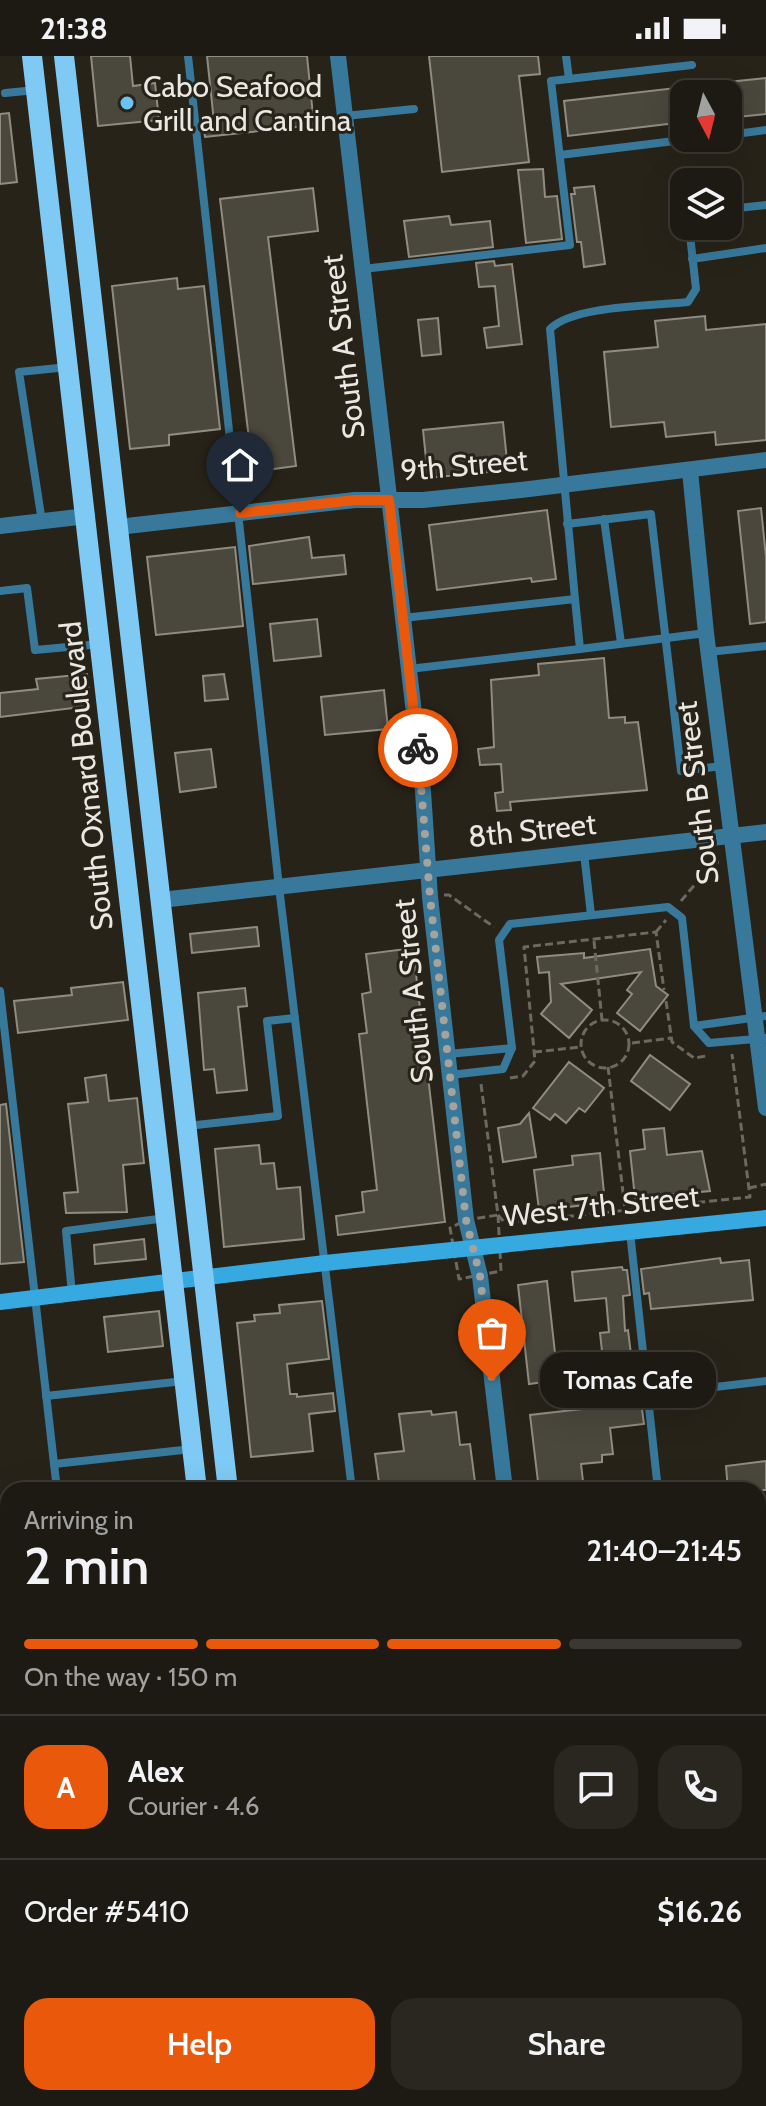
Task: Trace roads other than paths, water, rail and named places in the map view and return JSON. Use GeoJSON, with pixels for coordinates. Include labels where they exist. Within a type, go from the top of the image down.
{"type":"FeatureCollection","features":[{"type":"Feature","properties":{"kind":"main road","name":"South Oxnard Boulevard"},"geometry":{"type":"LineString","coordinates":[[32,56],[196,1482]]}},
{"type":"Feature","properties":{"kind":"main road","name":"South Oxnard Boulevard"},"geometry":{"type":"LineString","coordinates":[[64,56],[227,1482]]}},
{"type":"Feature","properties":{"kind":"main road"},"geometry":{"type":"LineString","coordinates":[[87,516],[118,527]]}},
{"type":"Feature","properties":{"kind":"street","name":"South A Street"},"geometry":{"type":"LineString","coordinates":[[338,56],[409,669],[450,1075],[472,1247],[480,1276],[504,1482]]}},
{"type":"Feature","properties":{"kind":"street","name":"9th Street"},"geometry":{"type":"LineString","coordinates":[[118,527],[355,500],[423,500],[766,460]]}},
{"type":"Feature","properties":{"kind":"street","name":"South B Street"},"geometry":{"type":"LineString","coordinates":[[690,471],[708,652],[734,861],[760,1017],[766,1108]]}},
{"type":"Feature","properties":{"kind":"street"},"geometry":{"type":"LineString","coordinates":[[0,526],[87,516]]}},
{"type":"Feature","properties":{"kind":"street","name":"8th Street"},"geometry":{"type":"LineString","coordinates":[[161,900],[766,832]]}},
{"type":"Feature","properties":{"kind":"street","name":"West 7th Street"},"geometry":{"type":"LineString","coordinates":[[0,1302],[325,1263],[766,1218]]}},
{"type":"Feature","properties":{"kind":"lane"},"geometry":{"type":"LineString","coordinates":[[188,56],[279,887],[351,1482]]}},
{"type":"Feature","properties":{"kind":"lane"},"geometry":{"type":"LineString","coordinates":[[566,56],[569,79]]}},
{"type":"Feature","properties":{"kind":"lane"},"geometry":{"type":"LineString","coordinates":[[362,269],[570,245],[551,81],[692,65]]}},
{"type":"Feature","properties":{"kind":"lane"},"geometry":{"type":"LineString","coordinates":[[5,93],[36,90]]}},
{"type":"Feature","properties":{"kind":"lane"},"geometry":{"type":"LineString","coordinates":[[345,116],[414,109]]}},
{"type":"Feature","properties":{"kind":"lane"},"geometry":{"type":"LineString","coordinates":[[742,133],[766,130]]}},
{"type":"Feature","properties":{"kind":"lane"},"geometry":{"type":"LineString","coordinates":[[560,155],[670,142]]}},
{"type":"Feature","properties":{"kind":"lane"},"geometry":{"type":"LineString","coordinates":[[742,208],[766,205]]}},
{"type":"Feature","properties":{"kind":"lane"},"geometry":{"type":"LineString","coordinates":[[580,649],[550,329],[556,323],[585,314],[688,302],[696,289],[690,240]]}},
{"type":"Feature","properties":{"kind":"lane"},"geometry":{"type":"LineString","coordinates":[[692,259],[766,248]]}},
{"type":"Feature","properties":{"kind":"lane"},"geometry":{"type":"LineString","coordinates":[[42,522],[19,372],[69,367]]}},
{"type":"Feature","properties":{"kind":"lane"},"geometry":{"type":"LineString","coordinates":[[567,524],[651,514],[681,771],[722,766]]}},
{"type":"Feature","properties":{"kind":"lane"},"geometry":{"type":"LineString","coordinates":[[604,519],[621,643]]}},
{"type":"Feature","properties":{"kind":"lane"},"geometry":{"type":"LineString","coordinates":[[0,591],[27,588],[35,650],[102,644]]}},
{"type":"Feature","properties":{"kind":"lane"},"geometry":{"type":"LineString","coordinates":[[403,618],[575,599]]}},
{"type":"Feature","properties":{"kind":"lane"},"geometry":{"type":"LineString","coordinates":[[409,669],[706,633]]}},
{"type":"Feature","properties":{"kind":"lane"},"geometry":{"type":"LineString","coordinates":[[708,652],[766,646]]}},
{"type":"Feature","properties":{"kind":"lane"},"geometry":{"type":"LineString","coordinates":[[584,853],[591,915]]}},
{"type":"Feature","properties":{"kind":"lane"},"geometry":{"type":"LineString","coordinates":[[450,1075],[503,1069],[512,1048],[499,940],[510,924],[668,907],[682,918],[694,1026],[709,1043],[761,1038]]}},
{"type":"Feature","properties":{"kind":"lane"},"geometry":{"type":"LineString","coordinates":[[0,991],[56,1482]]}},
{"type":"Feature","properties":{"kind":"lane"},"geometry":{"type":"LineString","coordinates":[[694,1026],[760,1017]]}},
{"type":"Feature","properties":{"kind":"lane"},"geometry":{"type":"LineString","coordinates":[[186,1126],[278,1116],[267,1021],[295,1018]]}},
{"type":"Feature","properties":{"kind":"lane"},"geometry":{"type":"LineString","coordinates":[[448,1054],[512,1048]]}},
{"type":"Feature","properties":{"kind":"lane"},"geometry":{"type":"LineString","coordinates":[[72,1294],[66,1231],[167,1218]]}},
{"type":"Feature","properties":{"kind":"lane"},"geometry":{"type":"LineString","coordinates":[[630,1232],[657,1482]]}},
{"type":"Feature","properties":{"kind":"lane"},"geometry":{"type":"LineString","coordinates":[[46,1396],[185,1381]]}},
{"type":"Feature","properties":{"kind":"lane"},"geometry":{"type":"LineString","coordinates":[[647,1395],[766,1381]]}},
{"type":"Feature","properties":{"kind":"lane"},"geometry":{"type":"LineString","coordinates":[[54,1464],[193,1449]]}},
{"type":"Feature","properties":{"kind":"place","name":"Cabo Seafood Grill and Cantina"},"geometry":{"type":"Point","coordinates":[127,103]}},
{"type":"Feature","properties":{"kind":"place","name":"Tomas Cafe"},"geometry":{"type":"Point","coordinates":[492,1381]}}]}
